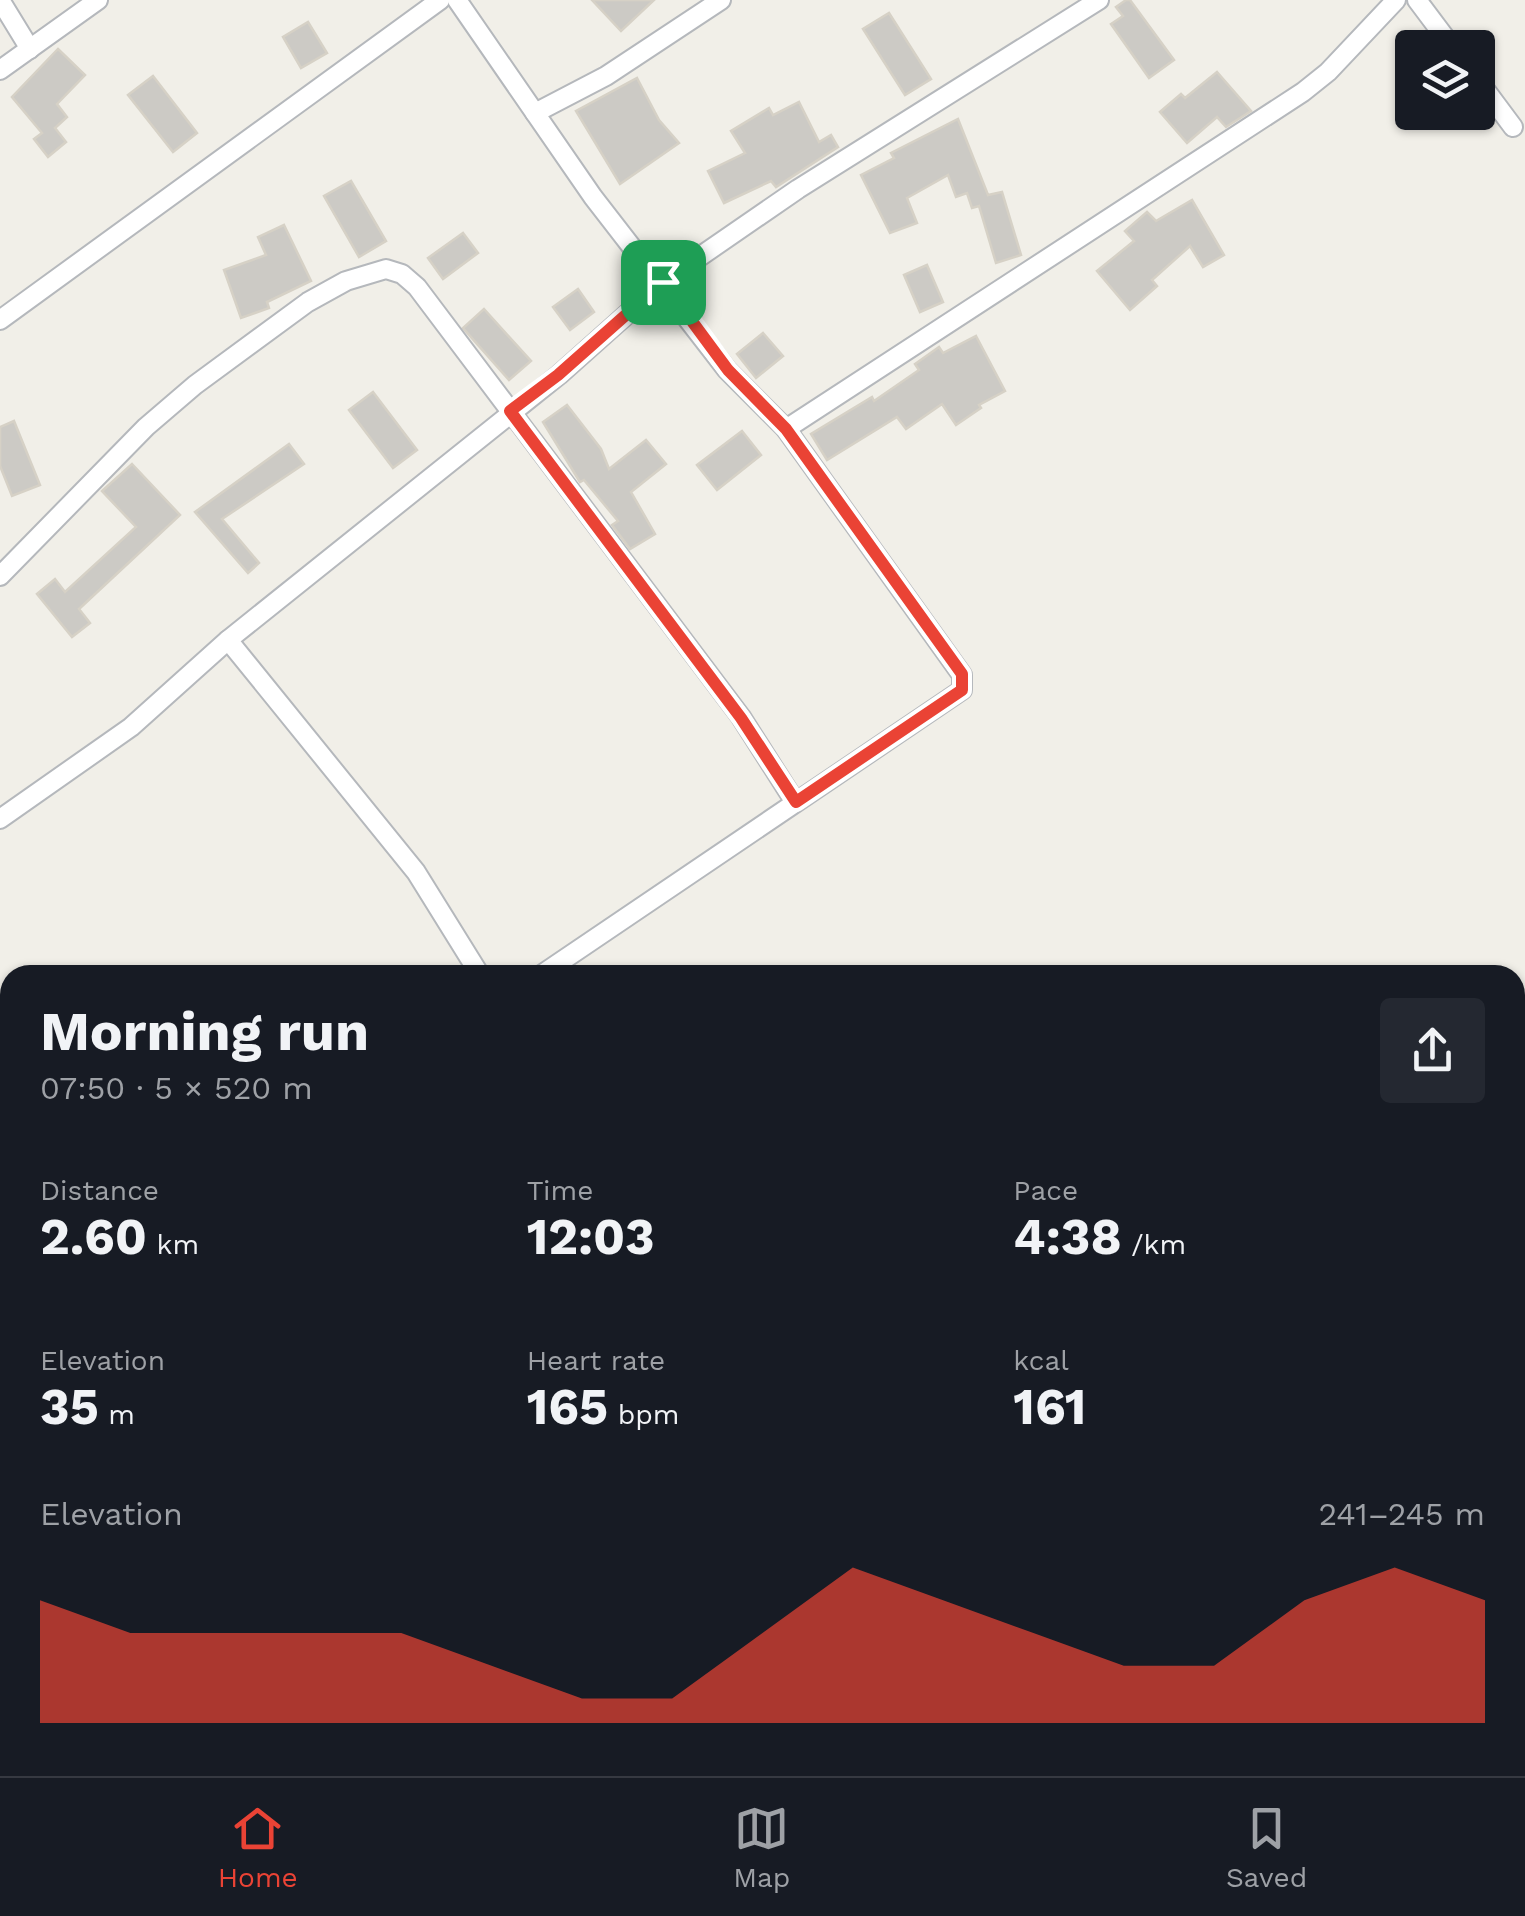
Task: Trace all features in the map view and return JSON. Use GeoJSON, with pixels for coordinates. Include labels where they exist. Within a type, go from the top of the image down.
{"type":"FeatureCollection","features":[{"type":"Feature","properties":{"kind":"street"},"geometry":{"type":"LineString","coordinates":[[0,0],[30,49]]}},
{"type":"Feature","properties":{"kind":"street"},"geometry":{"type":"LineString","coordinates":[[0,70],[98,0]]}},
{"type":"Feature","properties":{"kind":"street"},"geometry":{"type":"LineString","coordinates":[[0,320],[440,0]]}},
{"type":"Feature","properties":{"kind":"street"},"geometry":{"type":"LineString","coordinates":[[458,0],[593,197],[728,370],[786,429],[962,674],[962,690],[556,965]]}},
{"type":"Feature","properties":{"kind":"street"},"geometry":{"type":"LineString","coordinates":[[534,113],[606,76],[721,0]]}},
{"type":"Feature","properties":{"kind":"street"},"geometry":{"type":"LineString","coordinates":[[0,819],[131,726],[228,640],[558,375],[663,282],[798,189],[1099,0]]}},
{"type":"Feature","properties":{"kind":"street"},"geometry":{"type":"LineString","coordinates":[[786,429],[1303,92],[1328,72],[1396,0]]}},
{"type":"Feature","properties":{"kind":"street"},"geometry":{"type":"LineString","coordinates":[[1417,0],[1440,30]]}},
{"type":"Feature","properties":{"kind":"street"},"geometry":{"type":"LineString","coordinates":[[1495,104],[1512,127]]}},
{"type":"Feature","properties":{"kind":"street"},"geometry":{"type":"LineString","coordinates":[[0,576],[170,406],[308,302],[370,272],[386,269],[402,274],[417,288],[741,718],[796,802]]}},
{"type":"Feature","properties":{"kind":"street"},"geometry":{"type":"LineString","coordinates":[[228,640],[416,872],[474,965]]}},
{"type":"Feature","properties":{"kind":"building"},"geometry":{"type":"Polygon","coordinates":[[[592,0],[654,0],[621,31],[592,0]]]}},
{"type":"Feature","properties":{"kind":"building"},"geometry":{"type":"Polygon","coordinates":[[[1130,0],[1174,60],[1149,78],[1111,24],[1123,16],[1116,7],[1130,0]]]}},
{"type":"Feature","properties":{"kind":"building"},"geometry":{"type":"Polygon","coordinates":[[[889,13],[931,79],[905,95],[863,29],[889,13]]]}},
{"type":"Feature","properties":{"kind":"building"},"geometry":{"type":"Polygon","coordinates":[[[308,22],[327,53],[301,68],[283,37],[308,22]]]}},
{"type":"Feature","properties":{"kind":"building"},"geometry":{"type":"Polygon","coordinates":[[[58,49],[85,75],[57,104],[67,117],[55,128],[66,142],[48,157],[34,139],[42,133],[12,97],[58,49]]]}},
{"type":"Feature","properties":{"kind":"building"},"geometry":{"type":"Polygon","coordinates":[[[1217,72],[1251,111],[1226,127],[1217,117],[1187,143],[1160,112],[1217,72]]]}},
{"type":"Feature","properties":{"kind":"building"},"geometry":{"type":"Polygon","coordinates":[[[153,76],[197,133],[173,152],[128,95],[153,76]]]}},
{"type":"Feature","properties":{"kind":"building"},"geometry":{"type":"Polygon","coordinates":[[[637,78],[659,120],[679,143],[620,184],[576,111],[637,78]]]}},
{"type":"Feature","properties":{"kind":"building"},"geometry":{"type":"Polygon","coordinates":[[[799,102],[819,142],[831,135],[838,147],[776,187],[771,181],[724,203],[708,171],[745,153],[731,131],[769,108],[773,115],[799,102]]]}},
{"type":"Feature","properties":{"kind":"building"},"geometry":{"type":"Polygon","coordinates":[[[958,119],[988,195],[1002,192],[1021,255],[996,263],[979,206],[972,208],[967,193],[956,197],[948,175],[907,198],[917,223],[890,233],[861,175],[894,158],[891,153],[958,119]]]}},
{"type":"Feature","properties":{"kind":"building"},"geometry":{"type":"Polygon","coordinates":[[[351,181],[386,241],[359,257],[324,196],[351,181]]]}},
{"type":"Feature","properties":{"kind":"building"},"geometry":{"type":"Polygon","coordinates":[[[1192,200],[1224,255],[1203,267],[1190,246],[1152,280],[1157,286],[1130,310],[1097,271],[1134,241],[1125,231],[1147,212],[1156,221],[1192,200]]]}},
{"type":"Feature","properties":{"kind":"building"},"geometry":{"type":"Polygon","coordinates":[[[284,225],[311,281],[267,302],[269,308],[241,318],[224,270],[266,255],[258,237],[284,225]]]}},
{"type":"Feature","properties":{"kind":"building"},"geometry":{"type":"Polygon","coordinates":[[[463,233],[478,253],[443,279],[428,258],[463,233]]]}},
{"type":"Feature","properties":{"kind":"building"},"geometry":{"type":"Polygon","coordinates":[[[927,265],[943,302],[920,312],[904,275],[927,265]]]}},
{"type":"Feature","properties":{"kind":"building"},"geometry":{"type":"Polygon","coordinates":[[[578,289],[594,312],[570,330],[553,307],[578,289]]]}},
{"type":"Feature","properties":{"kind":"building"},"geometry":{"type":"Polygon","coordinates":[[[484,309],[531,361],[509,380],[463,328],[484,309]]]}},
{"type":"Feature","properties":{"kind":"building"},"geometry":{"type":"Polygon","coordinates":[[[763,333],[783,356],[756,378],[737,354],[763,333]]]}},
{"type":"Feature","properties":{"kind":"building"},"geometry":{"type":"Polygon","coordinates":[[[976,336],[1005,391],[979,405],[981,408],[956,425],[942,404],[906,429],[897,417],[827,460],[811,434],[872,397],[874,401],[919,370],[915,364],[939,347],[943,353],[976,336]]]}},
{"type":"Feature","properties":{"kind":"building"},"geometry":{"type":"Polygon","coordinates":[[[373,392],[417,450],[393,468],[349,410],[373,392]]]}},
{"type":"Feature","properties":{"kind":"building"},"geometry":{"type":"Polygon","coordinates":[[[567,405],[601,449],[609,469],[646,440],[666,464],[631,492],[655,534],[630,549],[612,525],[618,521],[584,480],[580,482],[543,422],[567,405]]]}},
{"type":"Feature","properties":{"kind":"building"},"geometry":{"type":"Polygon","coordinates":[[[14,421],[40,485],[12,496],[0,466],[0,427],[14,421]]]}},
{"type":"Feature","properties":{"kind":"building"},"geometry":{"type":"Polygon","coordinates":[[[742,431],[761,455],[717,490],[697,465],[742,431]]]}},
{"type":"Feature","properties":{"kind":"building"},"geometry":{"type":"Polygon","coordinates":[[[289,444],[304,464],[222,519],[259,563],[248,573],[195,512],[289,444]]]}},
{"type":"Feature","properties":{"kind":"building"},"geometry":{"type":"Polygon","coordinates":[[[132,464],[180,515],[79,609],[90,623],[72,637],[37,594],[55,579],[65,592],[136,527],[102,491],[132,464]]]}},
{"type":"Feature","properties":{"kind":"route"},"geometry":{"type":"LineString","coordinates":[[663,282],[728,370],[786,429],[962,674],[962,690],[796,802],[741,718],[510,411],[558,375],[663,282]]}}]}
